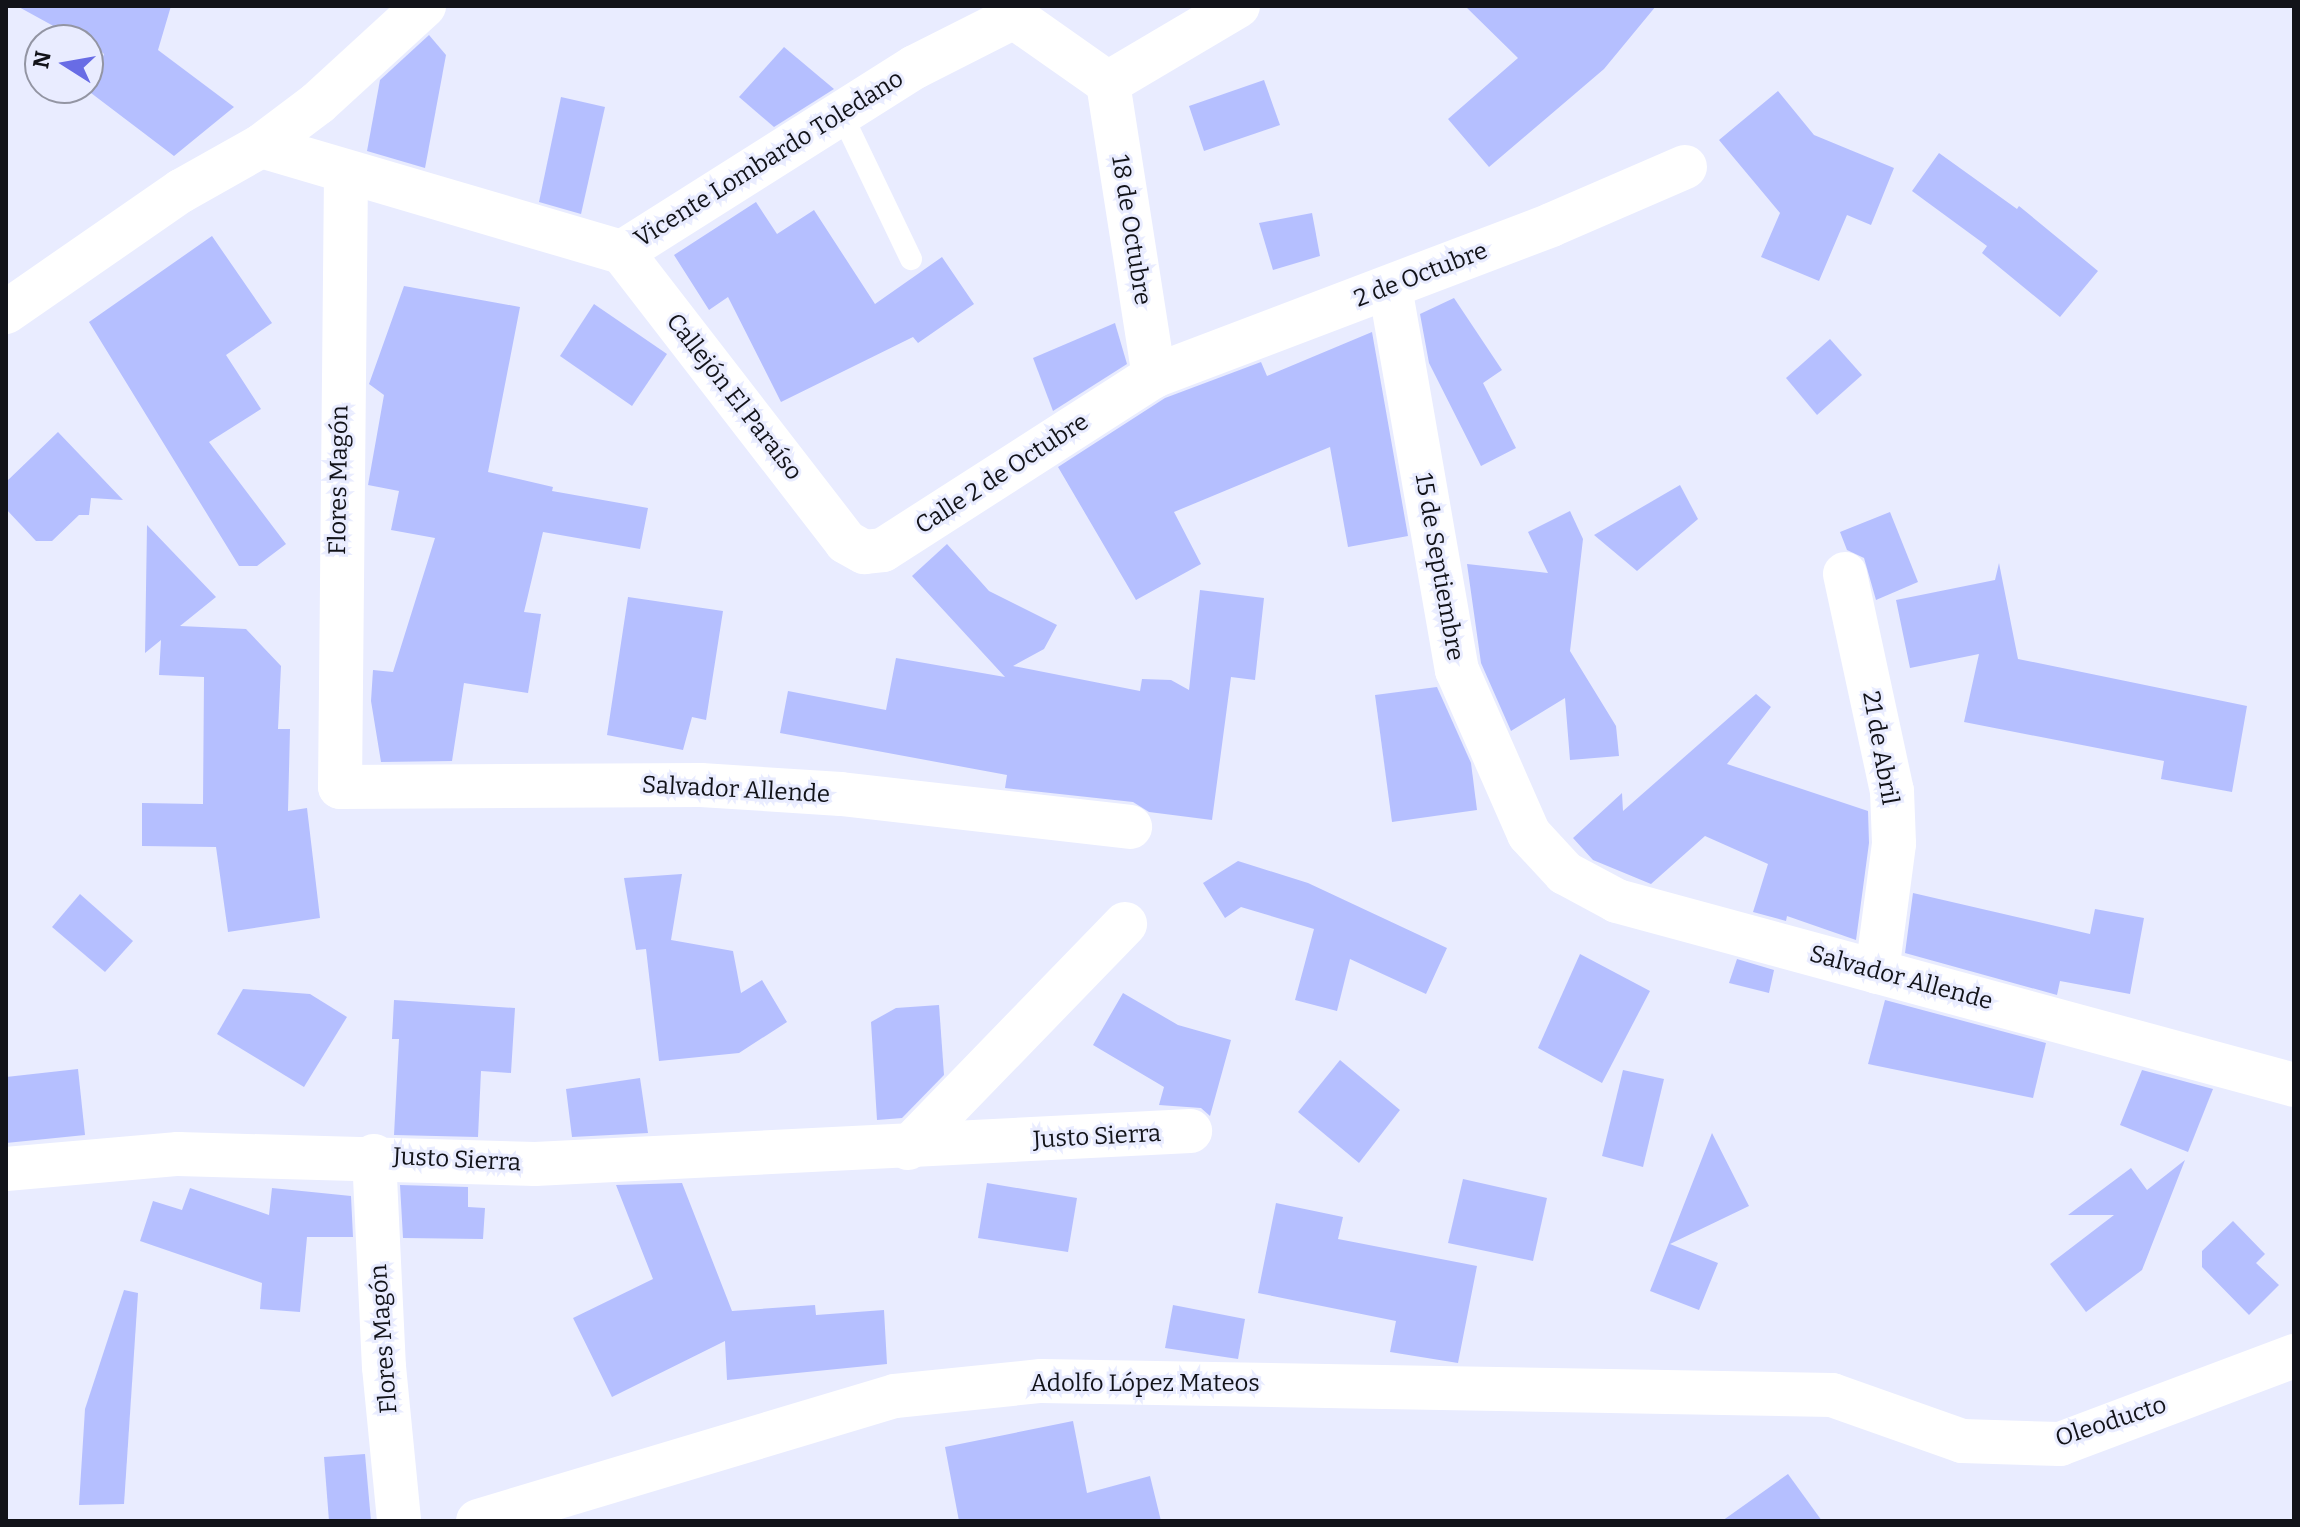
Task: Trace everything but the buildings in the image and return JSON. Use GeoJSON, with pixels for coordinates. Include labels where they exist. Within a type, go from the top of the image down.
{"type":"FeatureCollection","features":[{"type":"Feature","properties":{"kind":"street"},"geometry":{"type":"LineString","coordinates":[[6,312],[181,191],[261,146],[318,103],[424,6]]}},
{"type":"Feature","properties":{"kind":"street"},"geometry":{"type":"LineString","coordinates":[[1108,83],[1238,6]]}},
{"type":"Feature","properties":{"kind":"street","name":"Vicente Lombardo Toledano"},"geometry":{"type":"LineString","coordinates":[[261,146],[346,174],[622,252],[915,67],[1016,11],[1108,83]]}},
{"type":"Feature","properties":{"kind":"street","name":"18 de Octubre"},"geometry":{"type":"LineString","coordinates":[[1108,83],[1154,376]]}},
{"type":"Feature","properties":{"kind":"street","name":"2 de Octubre"},"geometry":{"type":"LineString","coordinates":[[1154,376],[1390,287],[1685,167]]}},
{"type":"Feature","properties":{"kind":"street","name":"Flores Magón"},"geometry":{"type":"LineString","coordinates":[[340,787],[346,174]]}},
{"type":"Feature","properties":{"kind":"street","name":"Callejón El Paraíso"},"geometry":{"type":"LineString","coordinates":[[622,252],[846,542]]}},
{"type":"Feature","properties":{"kind":"street","name":"15 de Septiembre"},"geometry":{"type":"LineString","coordinates":[[1390,287],[1457,670],[1529,834]]}},
{"type":"Feature","properties":{"kind":"street","name":"Calle 2 de Octubre"},"geometry":{"type":"LineString","coordinates":[[846,542],[864,552],[883,550],[1154,376]]}},
{"type":"Feature","properties":{"kind":"street","name":"21 de Abril"},"geometry":{"type":"LineString","coordinates":[[1845,574],[1892,791],[1894,844],[1877,972]]}},
{"type":"Feature","properties":{"kind":"street","name":"Salvador Allende"},"geometry":{"type":"LineString","coordinates":[[340,787],[701,785],[841,794],[1130,827]]}},
{"type":"Feature","properties":{"kind":"street","name":"Salvador Allende"},"geometry":{"type":"LineString","coordinates":[[1529,834],[1565,873],[1617,901],[2294,1085]]}},
{"type":"Feature","properties":{"kind":"street"},"geometry":{"type":"LineString","coordinates":[[908,1148],[1125,924]]}},
{"type":"Feature","properties":{"kind":"street","name":"Justo Sierra"},"geometry":{"type":"LineString","coordinates":[[6,1169],[178,1154],[374,1156],[535,1164],[908,1148],[1190,1131]]}},
{"type":"Feature","properties":{"kind":"street","name":"Flores Magón"},"geometry":{"type":"LineString","coordinates":[[374,1156],[384,1367],[399,1521]]}},
{"type":"Feature","properties":{"kind":"street","name":"Oleoducto"},"geometry":{"type":"LineString","coordinates":[[1832,1395],[1962,1441],[2060,1444],[2294,1356]]}},
{"type":"Feature","properties":{"kind":"street","name":"Adolfo López Mateos"},"geometry":{"type":"LineString","coordinates":[[478,1521],[895,1396],[1041,1381],[1832,1395]]}},
{"type":"Feature","properties":{"kind":"lane"},"geometry":{"type":"LineString","coordinates":[[841,113],[911,259]]}}]}
